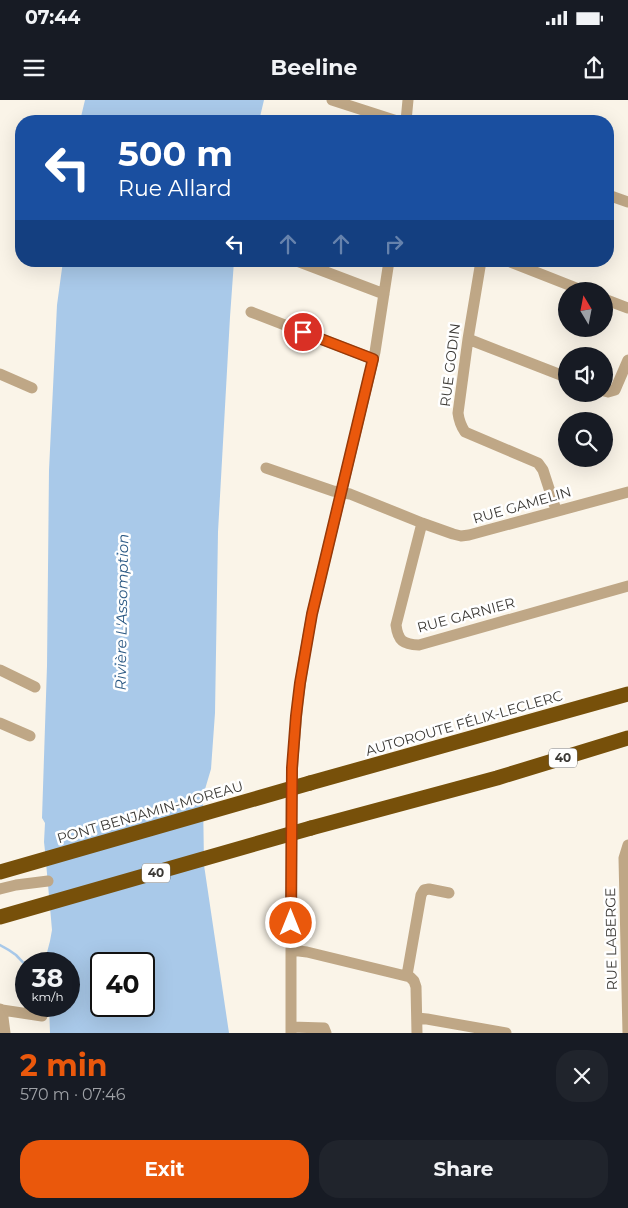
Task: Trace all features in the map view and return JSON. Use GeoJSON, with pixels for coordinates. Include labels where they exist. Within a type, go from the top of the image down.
{"type":"FeatureCollection","features":[{"type":"Feature","properties":{"kind":"highway"},"geometry":{"type":"LineString","coordinates":[[543,717],[628,688]]}},
{"type":"Feature","properties":{"kind":"highway","name":"AUTOROUTE FÉLIX-LECLERC"},"geometry":{"type":"LineString","coordinates":[[310,783],[628,694]]}},
{"type":"Feature","properties":{"kind":"highway","name":"40"},"geometry":{"type":"LineString","coordinates":[[0,917],[311,828],[498,778],[628,738]]}},
{"type":"Feature","properties":{"kind":"highway"},"geometry":{"type":"LineString","coordinates":[[498,778],[628,748]]}},
{"type":"Feature","properties":{"kind":"highway","name":"PONT BENJAMIN-MOREAU"},"geometry":{"type":"LineString","coordinates":[[0,872],[310,783]]}},
{"type":"Feature","properties":{"kind":"street"},"geometry":{"type":"LineString","coordinates":[[407,115],[408,100]]}},
{"type":"Feature","properties":{"kind":"street"},"geometry":{"type":"LineString","coordinates":[[339,101],[380,115]]}},
{"type":"Feature","properties":{"kind":"street"},"geometry":{"type":"LineString","coordinates":[[614,197],[628,202]]}},
{"type":"Feature","properties":{"kind":"street"},"geometry":{"type":"LineString","coordinates":[[314,267],[384,294]]}},
{"type":"Feature","properties":{"kind":"street"},"geometry":{"type":"LineString","coordinates":[[326,1033],[324,1028],[291,1030],[291,793],[296,716],[312,614],[373,359],[388,267]]}},
{"type":"Feature","properties":{"kind":"street","name":"RUE GODIN"},"geometry":{"type":"LineString","coordinates":[[479,267],[458,413],[461,426],[466,432],[538,463],[543,470],[556,510]]}},
{"type":"Feature","properties":{"kind":"street"},"geometry":{"type":"LineString","coordinates":[[523,267],[561,282]]}},
{"type":"Feature","properties":{"kind":"street"},"geometry":{"type":"LineString","coordinates":[[613,302],[628,308]]}},
{"type":"Feature","properties":{"kind":"street"},"geometry":{"type":"LineString","coordinates":[[251,312],[373,359]]}},
{"type":"Feature","properties":{"kind":"street"},"geometry":{"type":"LineString","coordinates":[[468,339],[558,374]]}},
{"type":"Feature","properties":{"kind":"street"},"geometry":{"type":"LineString","coordinates":[[613,391],[615,390],[628,360]]}},
{"type":"Feature","properties":{"kind":"street"},"geometry":{"type":"LineString","coordinates":[[0,374],[32,388]]}},
{"type":"Feature","properties":{"kind":"street","name":"RUE GAMELIN"},"geometry":{"type":"LineString","coordinates":[[266,468],[324,488],[350,494],[422,523],[461,536],[469,536],[556,510],[628,492]]}},
{"type":"Feature","properties":{"kind":"street","name":"RUE GARNIER"},"geometry":{"type":"LineString","coordinates":[[422,523],[396,625],[401,640],[408,644],[418,645],[628,586]]}},
{"type":"Feature","properties":{"kind":"street"},"geometry":{"type":"LineString","coordinates":[[0,670],[36,688]]}},
{"type":"Feature","properties":{"kind":"street"},"geometry":{"type":"LineString","coordinates":[[0,722],[30,736]]}},
{"type":"Feature","properties":{"kind":"street","name":"RUE LABERGE"},"geometry":{"type":"LineString","coordinates":[[628,845],[624,858],[628,1032]]}},
{"type":"Feature","properties":{"kind":"street"},"geometry":{"type":"LineString","coordinates":[[0,889],[48,881]]}},
{"type":"Feature","properties":{"kind":"street"},"geometry":{"type":"LineString","coordinates":[[406,975],[421,895],[424,890],[429,888],[449,893]]}},
{"type":"Feature","properties":{"kind":"street"},"geometry":{"type":"LineString","coordinates":[[291,950],[307,952],[412,978],[416,987],[417,1033]]}},
{"type":"Feature","properties":{"kind":"street"},"geometry":{"type":"LineString","coordinates":[[5,1033],[1,1010],[15,1012]]}},
{"type":"Feature","properties":{"kind":"street"},"geometry":{"type":"LineString","coordinates":[[417,1018],[506,1033]]}},
{"type":"Feature","properties":{"kind":"water"},"geometry":{"type":"Polygon","coordinates":[[[85,100],[264,100],[260,115],[81,115],[85,100]]]}},
{"type":"Feature","properties":{"kind":"water","name":"Rivière L'Assomption"},"geometry":{"type":"Polygon","coordinates":[[[62,267],[234,267],[218,532],[215,713],[211,769],[203,796],[204,865],[229,1033],[50,1033],[49,1017],[80,1017],[80,952],[47,952],[52,930],[44,842],[45,823],[42,818],[47,666],[49,470],[57,305],[62,267]]]}},
{"type":"Feature","properties":{"kind":"waterway"},"geometry":{"type":"LineString","coordinates":[[0,945],[15,955]]}},
{"type":"Feature","properties":{"kind":"route"},"geometry":{"type":"LineString","coordinates":[[291,923],[292,768],[300,683],[312,614],[373,359],[303,332]]}}]}
